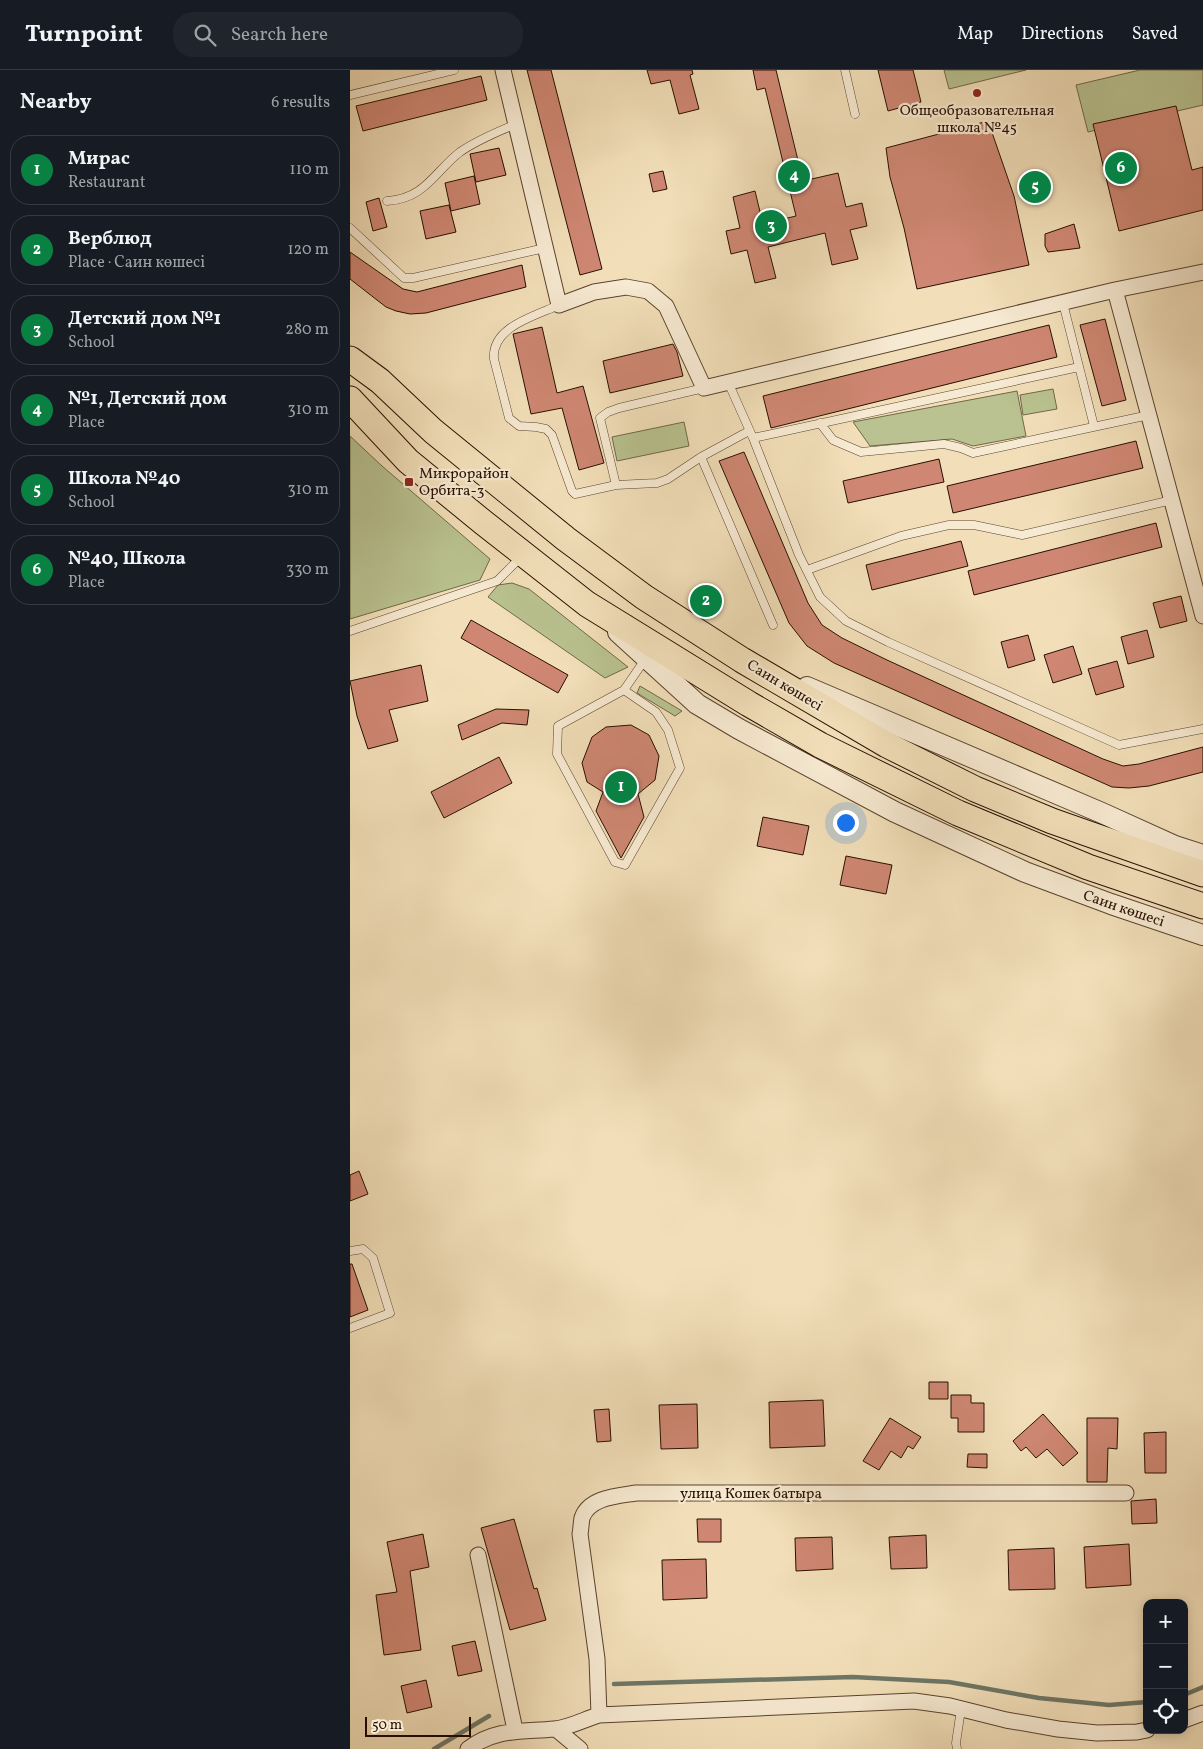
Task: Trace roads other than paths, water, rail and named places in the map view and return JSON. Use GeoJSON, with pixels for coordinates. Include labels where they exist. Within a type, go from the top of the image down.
{"type":"FeatureCollection","features":[{"type":"Feature","properties":{"kind":"main road"},"geometry":{"type":"LineString","coordinates":[[350,358],[380,381],[433,431],[566,539],[644,597],[742,660]]}},
{"type":"Feature","properties":{"kind":"main road","name":"Саин көшесі"},"geometry":{"type":"LineString","coordinates":[[350,399],[408,461],[587,604],[749,704],[812,740],[958,814],[1088,867],[1203,906]]}},
{"type":"Feature","properties":{"kind":"main road","name":"Саин көшесі"},"geometry":{"type":"LineString","coordinates":[[742,660],[887,744],[975,789],[1052,822],[1203,874]]}},
{"type":"Feature","properties":{"kind":"street"},"geometry":{"type":"LineString","coordinates":[[503,70],[559,305],[594,292],[626,288],[648,291],[666,306],[704,388],[1115,290],[1203,272]]}},
{"type":"Feature","properties":{"kind":"street"},"geometry":{"type":"LineString","coordinates":[[1115,290],[1203,616]]}},
{"type":"Feature","properties":{"kind":"street"},"geometry":{"type":"LineString","coordinates":[[350,345],[380,381]]}},
{"type":"Feature","properties":{"kind":"street"},"geometry":{"type":"LineString","coordinates":[[350,417],[408,461]]}},
{"type":"Feature","properties":{"kind":"street","name":"Саин көшесі"},"geometry":{"type":"LineString","coordinates":[[587,604],[697,704],[738,729],[894,812],[1025,872],[1203,935]]}},
{"type":"Feature","properties":{"kind":"street","name":"Саин көшесі"},"geometry":{"type":"LineString","coordinates":[[742,660],[1102,813],[1175,846],[1203,855]]}},
{"type":"Feature","properties":{"kind":"street","name":"улица Кошек батыра"},"geometry":{"type":"LineString","coordinates":[[599,1715],[596,1659],[580,1534],[583,1517],[592,1506],[605,1498],[636,1493],[1126,1493]]}},
{"type":"Feature","properties":{"kind":"street"},"geometry":{"type":"LineString","coordinates":[[478,1555],[515,1730]]}},
{"type":"Feature","properties":{"kind":"street"},"geometry":{"type":"LineString","coordinates":[[468,1749],[496,1734],[515,1730],[556,1729],[599,1715],[914,1701],[1058,1729],[1097,1733],[1143,1731]]}},
{"type":"Feature","properties":{"kind":"street"},"geometry":{"type":"LineString","coordinates":[[1188,1719],[1203,1713]]}},
{"type":"Feature","properties":{"kind":"street"},"geometry":{"type":"LineString","coordinates":[[556,1729],[580,1749]]}},
{"type":"Feature","properties":{"kind":"lane"},"geometry":{"type":"LineString","coordinates":[[350,95],[454,70]]}},
{"type":"Feature","properties":{"kind":"lane"},"geometry":{"type":"LineString","coordinates":[[845,70],[856,114]]}},
{"type":"Feature","properties":{"kind":"lane"},"geometry":{"type":"LineString","coordinates":[[387,201],[408,196],[431,182],[460,153],[480,140],[516,124]]}},
{"type":"Feature","properties":{"kind":"lane"},"geometry":{"type":"LineString","coordinates":[[350,228],[404,278],[413,278],[545,248]]}},
{"type":"Feature","properties":{"kind":"lane"},"geometry":{"type":"LineString","coordinates":[[1063,303],[1094,426]]}},
{"type":"Feature","properties":{"kind":"lane"},"geometry":{"type":"LineString","coordinates":[[559,305],[513,326],[499,338],[493,349],[509,418],[519,426],[536,426],[546,429],[552,435],[572,491],[576,494],[616,485],[657,483],[668,479],[701,457],[749,430]]}},
{"type":"Feature","properties":{"kind":"lane"},"geometry":{"type":"LineString","coordinates":[[753,438],[1079,367]]}},
{"type":"Feature","properties":{"kind":"lane"},"geometry":{"type":"LineString","coordinates":[[728,382],[753,438],[799,555],[820,598],[846,621],[888,642],[1119,745],[1203,729]]}},
{"type":"Feature","properties":{"kind":"lane"},"geometry":{"type":"LineString","coordinates":[[616,485],[600,418],[608,412],[619,408],[704,388]]}},
{"type":"Feature","properties":{"kind":"lane"},"geometry":{"type":"LineString","coordinates":[[820,424],[833,440],[861,452],[944,444],[973,452],[1149,415]]}},
{"type":"Feature","properties":{"kind":"lane"},"geometry":{"type":"LineString","coordinates":[[701,457],[773,625]]}},
{"type":"Feature","properties":{"kind":"lane"},"geometry":{"type":"LineString","coordinates":[[807,570],[901,536],[949,525],[974,525],[1022,535],[1172,500]]}},
{"type":"Feature","properties":{"kind":"lane"},"geometry":{"type":"LineString","coordinates":[[350,631],[497,581],[523,554]]}},
{"type":"Feature","properties":{"kind":"lane"},"geometry":{"type":"LineString","coordinates":[[624,690],[656,712],[668,730],[680,768],[625,865],[615,862],[557,754],[558,726],[624,690],[646,658]]}},
{"type":"Feature","properties":{"kind":"lane"},"geometry":{"type":"LineString","coordinates":[[350,1251],[363,1249],[373,1258],[390,1313],[350,1328]]}},
{"type":"Feature","properties":{"kind":"lane"},"geometry":{"type":"LineString","coordinates":[[957,1749],[956,1743],[961,1709]]}},
{"type":"Feature","properties":{"kind":"waterway"},"geometry":{"type":"LineString","coordinates":[[614,1684],[853,1677],[949,1682],[1039,1698],[1109,1705],[1143,1702]]}},
{"type":"Feature","properties":{"kind":"waterway"},"geometry":{"type":"LineString","coordinates":[[1188,1693],[1203,1687]]}},
{"type":"Feature","properties":{"kind":"waterway"},"geometry":{"type":"LineString","coordinates":[[434,1749],[489,1716]]}},
{"type":"Feature","properties":{"kind":"place","name":"Общеобразовательная школа №45"},"geometry":{"type":"Point","coordinates":[977,93]}},
{"type":"Feature","properties":{"kind":"place","name":"№40, Школа"},"geometry":{"type":"Point","coordinates":[1121,168]}},
{"type":"Feature","properties":{"kind":"place","name":"№1, Детский дом"},"geometry":{"type":"Point","coordinates":[794,176]}},
{"type":"Feature","properties":{"kind":"place","name":"Школа №40"},"geometry":{"type":"Point","coordinates":[1035,187]}},
{"type":"Feature","properties":{"kind":"place","name":"Детский дом №1"},"geometry":{"type":"Point","coordinates":[771,226]}},
{"type":"Feature","properties":{"kind":"place","name":"Микрорайон Орбита-3"},"geometry":{"type":"Point","coordinates":[409,482]}},
{"type":"Feature","properties":{"kind":"place","name":"Верблюд"},"geometry":{"type":"Point","coordinates":[706,601]}},
{"type":"Feature","properties":{"kind":"place","name":"Мирас"},"geometry":{"type":"Point","coordinates":[621,787]}}]}
